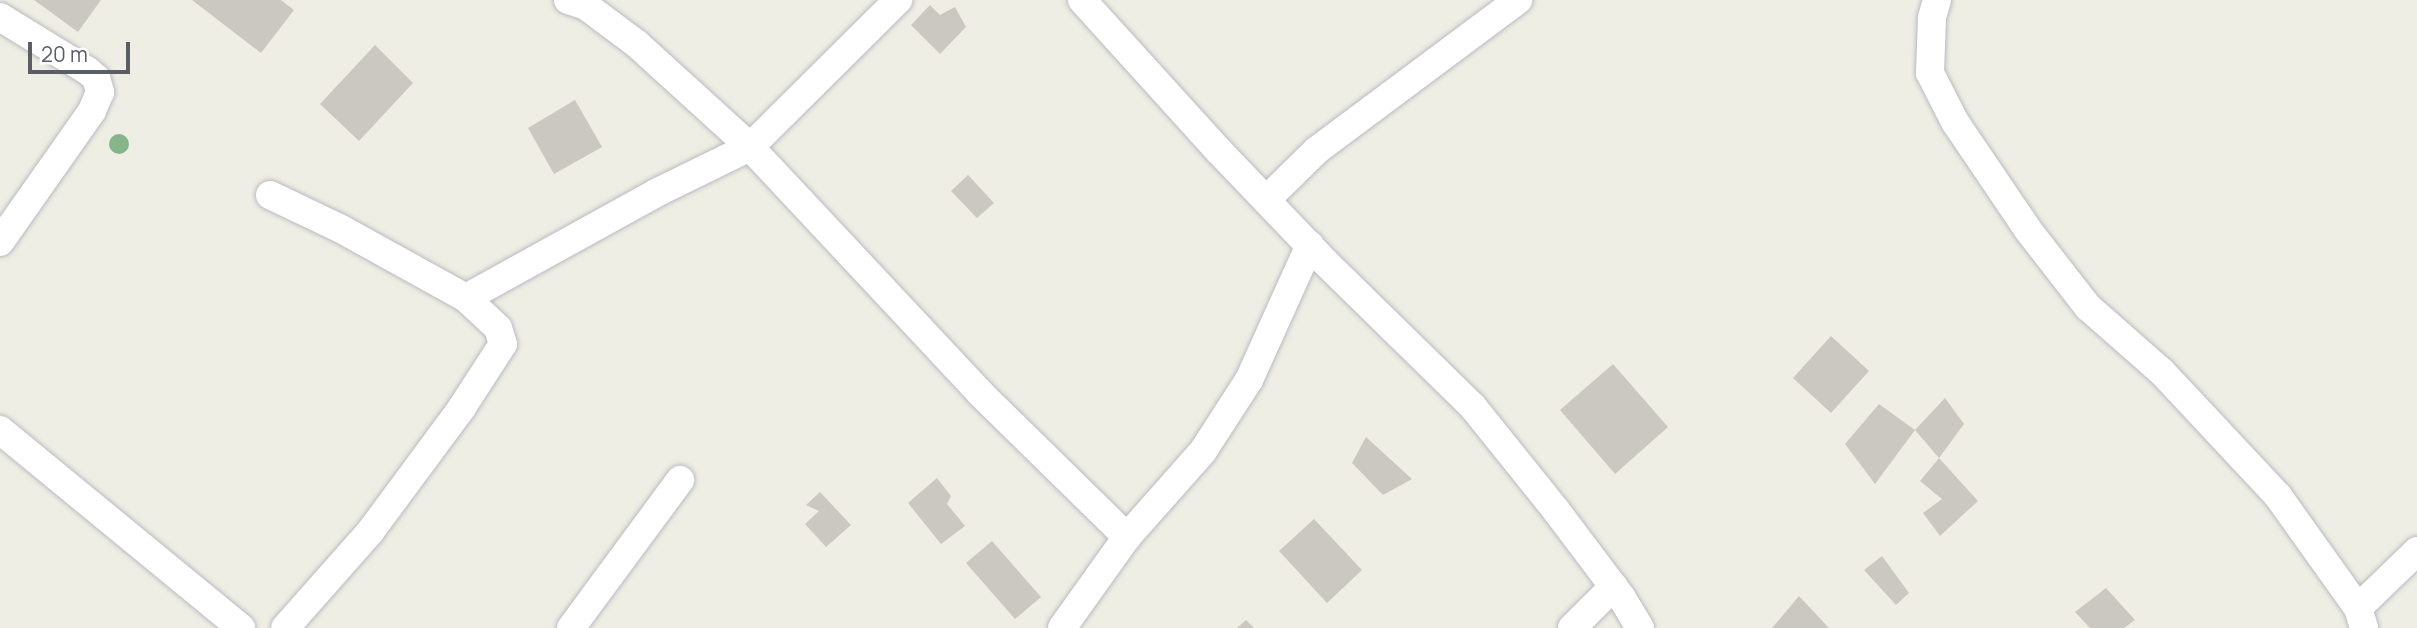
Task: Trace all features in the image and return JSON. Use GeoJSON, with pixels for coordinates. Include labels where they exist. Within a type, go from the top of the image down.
{"type":"FeatureCollection","features":[{"type":"Feature","properties":{"kind":"street"},"geometry":{"type":"LineString","coordinates":[[568,0],[586,6],[637,44],[750,147],[981,393],[1127,537]]}},
{"type":"Feature","properties":{"kind":"street"},"geometry":{"type":"LineString","coordinates":[[466,298],[656,193],[750,147],[898,0]]}},
{"type":"Feature","properties":{"kind":"street"},"geometry":{"type":"LineString","coordinates":[[1083,0],[1219,151],[1385,324],[1473,407],[1524,468],[1614,586],[1640,628]]}},
{"type":"Feature","properties":{"kind":"street"},"geometry":{"type":"LineString","coordinates":[[1267,199],[1317,150],[1518,0]]}},
{"type":"Feature","properties":{"kind":"street"},"geometry":{"type":"LineString","coordinates":[[1937,0],[1932,18],[1930,73],[1955,122],[2028,230],[2088,307],[2162,372],[2278,496],[2361,618],[2417,551]]}},
{"type":"Feature","properties":{"kind":"street"},"geometry":{"type":"LineString","coordinates":[[0,17],[88,71],[96,78],[100,92],[92,111],[0,242]]}},
{"type":"Feature","properties":{"kind":"street"},"geometry":{"type":"LineString","coordinates":[[270,195],[343,230],[466,298],[498,328],[503,344],[370,531],[285,628]]}},
{"type":"Feature","properties":{"kind":"street"},"geometry":{"type":"LineString","coordinates":[[1062,628],[1127,537],[1203,452],[1250,380],[1310,245]]}},
{"type":"Feature","properties":{"kind":"street"},"geometry":{"type":"LineString","coordinates":[[0,430],[241,628]]}},
{"type":"Feature","properties":{"kind":"street"},"geometry":{"type":"LineString","coordinates":[[571,628],[680,480]]}},
{"type":"Feature","properties":{"kind":"street"},"geometry":{"type":"LineString","coordinates":[[1572,628],[1614,586]]}},
{"type":"Feature","properties":{"kind":"building"},"geometry":{"type":"Polygon","coordinates":[[[34,0],[101,0],[78,32],[34,0]]]}},
{"type":"Feature","properties":{"kind":"building"},"geometry":{"type":"Polygon","coordinates":[[[192,0],[281,0],[294,10],[261,53],[192,0]]]}},
{"type":"Feature","properties":{"kind":"building"},"geometry":{"type":"Polygon","coordinates":[[[930,5],[940,15],[955,7],[966,27],[940,54],[911,25],[930,5]]]}},
{"type":"Feature","properties":{"kind":"building"},"geometry":{"type":"Polygon","coordinates":[[[375,45],[413,83],[359,141],[320,104],[375,45]]]}},
{"type":"Feature","properties":{"kind":"building"},"geometry":{"type":"Polygon","coordinates":[[[575,100],[602,147],[554,174],[528,128],[575,100]]]}},
{"type":"Feature","properties":{"kind":"building"},"geometry":{"type":"Polygon","coordinates":[[[968,175],[994,203],[977,218],[951,191],[968,175]]]}},
{"type":"Feature","properties":{"kind":"building"},"geometry":{"type":"Polygon","coordinates":[[[1831,336],[1869,371],[1831,413],[1793,378],[1831,336]]]}},
{"type":"Feature","properties":{"kind":"building"},"geometry":{"type":"Polygon","coordinates":[[[1613,364],[1668,427],[1615,474],[1560,410],[1613,364]]]}},
{"type":"Feature","properties":{"kind":"building"},"geometry":{"type":"Polygon","coordinates":[[[1945,398],[1964,424],[1939,458],[1915,430],[1945,398]]]}},
{"type":"Feature","properties":{"kind":"building"},"geometry":{"type":"Polygon","coordinates":[[[1879,404],[1915,430],[1875,484],[1845,444],[1879,404]]]}},
{"type":"Feature","properties":{"kind":"building"},"geometry":{"type":"Polygon","coordinates":[[[1366,437],[1412,479],[1383,495],[1352,463],[1366,437]]]}},
{"type":"Feature","properties":{"kind":"building"},"geometry":{"type":"Polygon","coordinates":[[[1939,458],[1978,501],[1940,536],[1923,513],[1942,499],[1920,481],[1939,458]]]}},
{"type":"Feature","properties":{"kind":"building"},"geometry":{"type":"Polygon","coordinates":[[[937,478],[951,496],[947,504],[965,526],[941,544],[908,503],[937,478]]]}},
{"type":"Feature","properties":{"kind":"building"},"geometry":{"type":"Polygon","coordinates":[[[820,492],[851,525],[826,547],[805,524],[819,511],[806,505],[820,492]]]}},
{"type":"Feature","properties":{"kind":"building"},"geometry":{"type":"Polygon","coordinates":[[[1314,519],[1362,570],[1327,603],[1279,551],[1314,519]]]}},
{"type":"Feature","properties":{"kind":"building"},"geometry":{"type":"Polygon","coordinates":[[[992,541],[1041,597],[1015,619],[966,563],[992,541]]]}},
{"type":"Feature","properties":{"kind":"building"},"geometry":{"type":"Polygon","coordinates":[[[1882,556],[1909,593],[1896,605],[1864,570],[1882,556]]]}},
{"type":"Feature","properties":{"kind":"building"},"geometry":{"type":"Polygon","coordinates":[[[2106,588],[2135,620],[2124,628],[2090,628],[2075,612],[2106,588]]]}},
{"type":"Feature","properties":{"kind":"building"},"geometry":{"type":"Polygon","coordinates":[[[1799,596],[1829,628],[1772,628],[1799,596]]]}},
{"type":"Feature","properties":{"kind":"building"},"geometry":{"type":"Polygon","coordinates":[[[1246,620],[1254,628],[1237,628],[1246,620]]]}}]}
